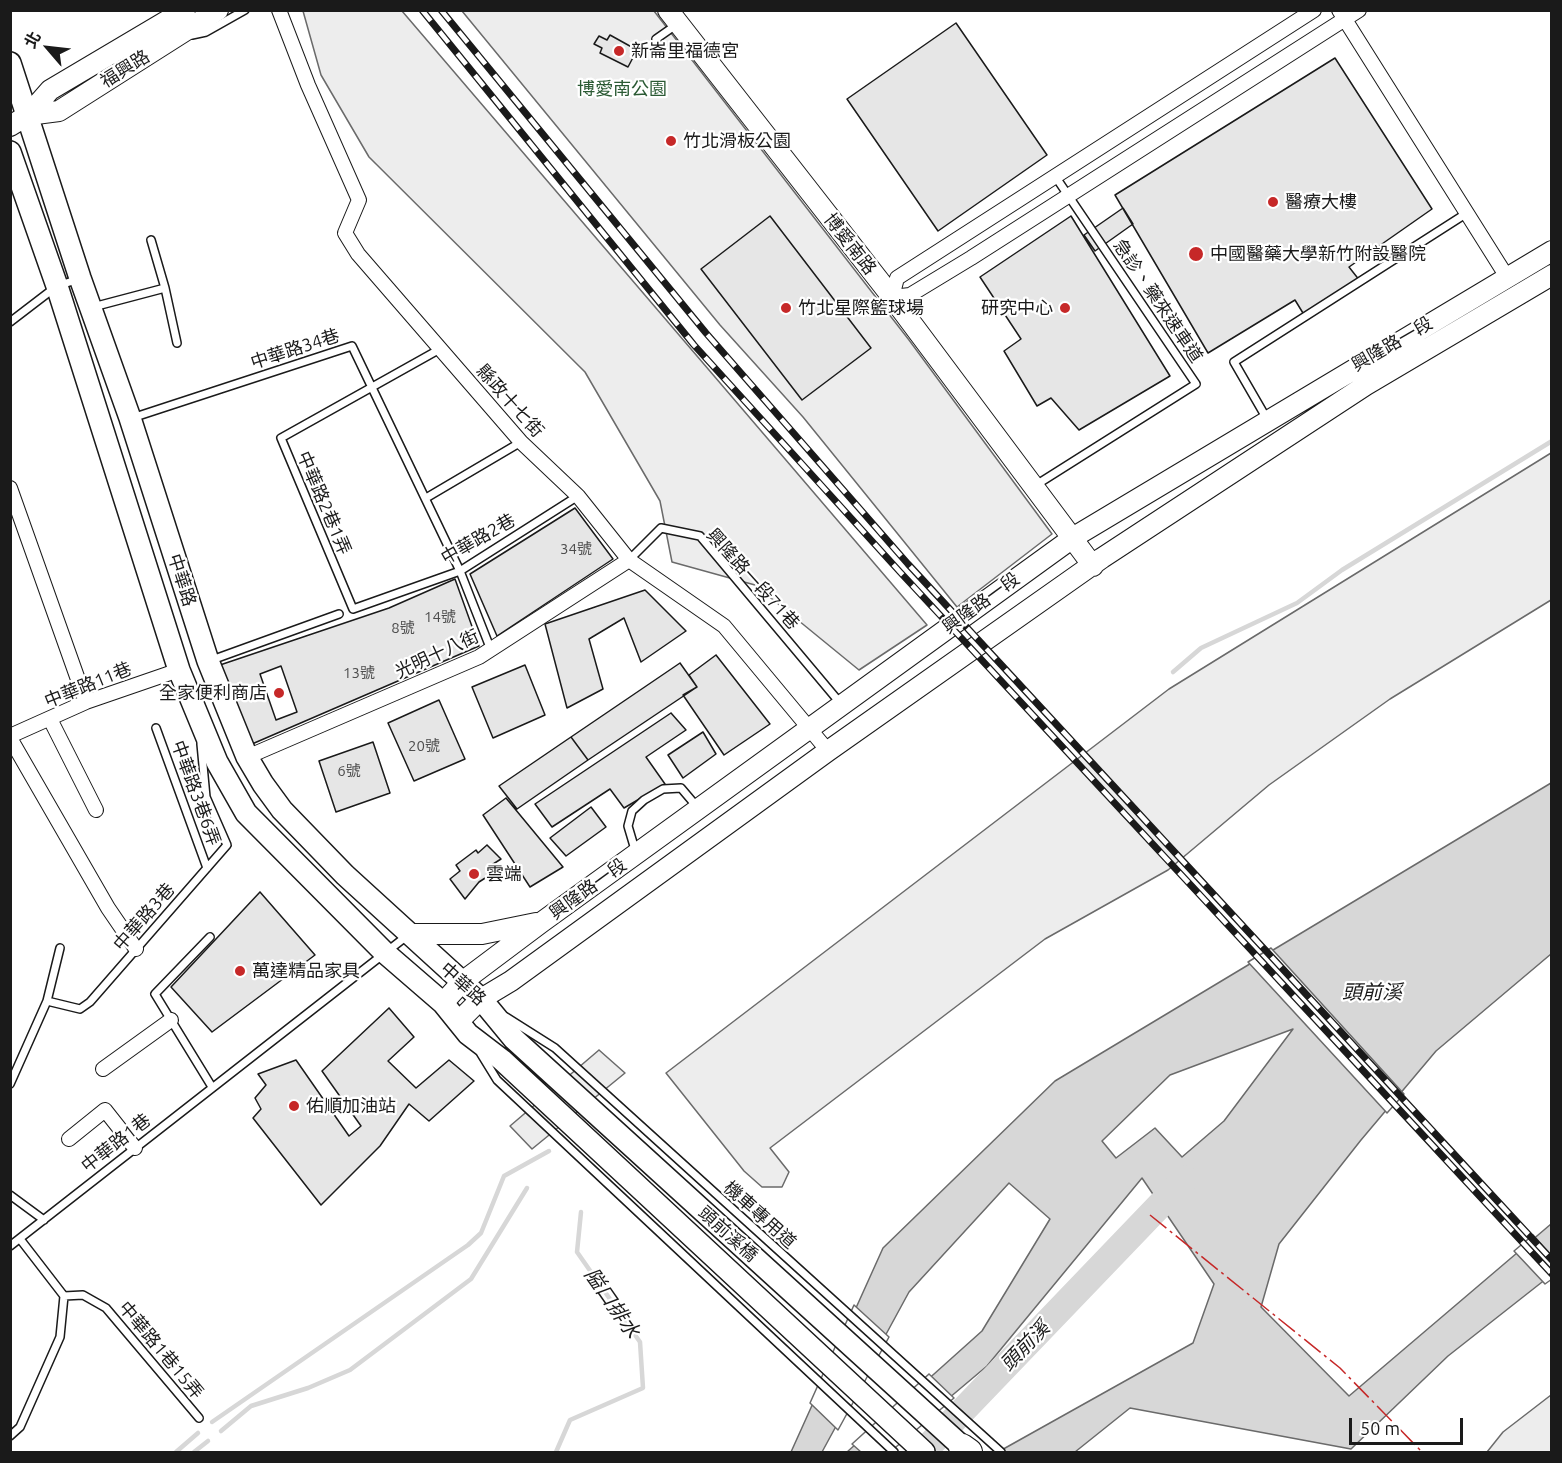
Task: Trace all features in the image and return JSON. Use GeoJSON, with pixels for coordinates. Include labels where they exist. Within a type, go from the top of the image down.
{"type":"FeatureCollection","features":[{"type":"Feature","properties":{"kind":"main road","name":"中華路"},"geometry":{"type":"LineString","coordinates":[[10,63],[19,121],[91,308],[130,418],[208,661],[247,758],[282,810],[409,934],[487,1005]]}},
{"type":"Feature","properties":{"kind":"main road","name":"中華路"},"geometry":{"type":"LineString","coordinates":[[10,153],[57,286],[179,670],[199,722],[246,813],[384,952],[444,1003],[464,1027]]}},
{"type":"Feature","properties":{"kind":"main road","name":"頭前溪橋"},"geometry":{"type":"LineString","coordinates":[[487,1005],[514,1039],[966,1450]]}},
{"type":"Feature","properties":{"kind":"main road","name":"頭前溪橋"},"geometry":{"type":"LineString","coordinates":[[464,1027],[924,1452]]}},
{"type":"Feature","properties":{"kind":"street","name":"福興路"},"geometry":{"type":"LineString","coordinates":[[19,121],[50,90],[185,10]]}},
{"type":"Feature","properties":{"kind":"street","name":"福興路"},"geometry":{"type":"LineString","coordinates":[[19,121],[59,111],[218,10]]}},
{"type":"Feature","properties":{"kind":"street","name":"縣政十七街"},"geometry":{"type":"LineString","coordinates":[[279,10],[308,85],[359,200],[345,233],[358,254],[521,442],[578,496],[629,560],[724,626],[810,726],[828,751]]}},
{"type":"Feature","properties":{"kind":"street"},"geometry":{"type":"LineString","coordinates":[[1314,10],[897,278],[892,297],[910,295],[1068,195],[1342,15],[1359,10]]}},
{"type":"Feature","properties":{"kind":"street"},"geometry":{"type":"LineString","coordinates":[[1342,15],[1508,277]]}},
{"type":"Feature","properties":{"kind":"street","name":"博愛南路"},"geometry":{"type":"LineString","coordinates":[[673,17],[892,297],[1074,537],[1093,566]]}},
{"type":"Feature","properties":{"kind":"street","name":"興隆路一段"},"geometry":{"type":"LineString","coordinates":[[444,1003],[462,982],[542,922],[1074,537],[1551,251]]}},
{"type":"Feature","properties":{"kind":"street","name":"興隆路一段"},"geometry":{"type":"LineString","coordinates":[[464,1027],[511,981],[828,751],[1093,566],[1366,385],[1551,275]]}},
{"type":"Feature","properties":{"kind":"street"},"geometry":{"type":"LineString","coordinates":[[10,488],[86,702]]}},
{"type":"Feature","properties":{"kind":"street","name":"光明十八街"},"geometry":{"type":"LineString","coordinates":[[247,758],[491,650],[629,560]]}},
{"type":"Feature","properties":{"kind":"street","name":"中華路11巷"},"geometry":{"type":"LineString","coordinates":[[10,737],[86,702],[179,670]]}},
{"type":"Feature","properties":{"kind":"street"},"geometry":{"type":"LineString","coordinates":[[50,720],[96,810]]}},
{"type":"Feature","properties":{"kind":"street"},"geometry":{"type":"LineString","coordinates":[[10,737],[108,908],[136,949]]}},
{"type":"Feature","properties":{"kind":"street"},"geometry":{"type":"LineString","coordinates":[[409,934],[482,934],[542,922]]}},
{"type":"Feature","properties":{"kind":"street"},"geometry":{"type":"LineString","coordinates":[[103,1069],[171,1020]]}},
{"type":"Feature","properties":{"kind":"street"},"geometry":{"type":"LineString","coordinates":[[69,1139],[105,1110],[135,1148]]}},
{"type":"Feature","properties":{"kind":"lane"},"geometry":{"type":"LineString","coordinates":[[150,32],[168,10]]}},
{"type":"Feature","properties":{"kind":"lane"},"geometry":{"type":"LineString","coordinates":[[172,40],[206,32],[245,10]]}},
{"type":"Feature","properties":{"kind":"lane"},"geometry":{"type":"LineString","coordinates":[[656,39],[673,17]]}},
{"type":"Feature","properties":{"kind":"lane"},"geometry":{"type":"LineString","coordinates":[[1055,176],[1068,195]]}},
{"type":"Feature","properties":{"kind":"lane","name":"急診、藥來速車道"},"geometry":{"type":"LineString","coordinates":[[1034,486],[1196,384],[1068,195]]}},
{"type":"Feature","properties":{"kind":"lane"},"geometry":{"type":"LineString","coordinates":[[1268,419],[1234,362],[1467,213]]}},
{"type":"Feature","properties":{"kind":"lane"},"geometry":{"type":"LineString","coordinates":[[151,240],[165,288],[177,343]]}},
{"type":"Feature","properties":{"kind":"lane"},"geometry":{"type":"LineString","coordinates":[[10,322],[57,286],[80,278]]}},
{"type":"Feature","properties":{"kind":"lane"},"geometry":{"type":"LineString","coordinates":[[91,308],[165,288]]}},
{"type":"Feature","properties":{"kind":"lane","name":"中華路34巷"},"geometry":{"type":"LineString","coordinates":[[130,418],[352,346],[372,387]]}},
{"type":"Feature","properties":{"kind":"lane"},"geometry":{"type":"LineString","coordinates":[[440,349],[372,387],[460,571],[491,650]]}},
{"type":"Feature","properties":{"kind":"lane","name":"中華路2巷1弄"},"geometry":{"type":"LineString","coordinates":[[353,609],[281,438],[372,387]]}},
{"type":"Feature","properties":{"kind":"lane"},"geometry":{"type":"LineString","coordinates":[[426,498],[521,442]]}},
{"type":"Feature","properties":{"kind":"lane","name":"中華路2巷"},"geometry":{"type":"LineString","coordinates":[[353,609],[460,571],[578,496]]}},
{"type":"Feature","properties":{"kind":"lane","name":"興隆路一段71巷"},"geometry":{"type":"LineString","coordinates":[[629,560],[661,528],[700,536],[841,704]]}},
{"type":"Feature","properties":{"kind":"lane"},"geometry":{"type":"LineString","coordinates":[[208,661],[339,614]]}},
{"type":"Feature","properties":{"kind":"lane","name":"中華路3巷"},"geometry":{"type":"LineString","coordinates":[[47,1000],[80,1009],[90,1002],[227,845],[206,797],[199,722]]}},
{"type":"Feature","properties":{"kind":"lane","name":"中華路3巷6弄"},"geometry":{"type":"LineString","coordinates":[[156,728],[207,868]]}},
{"type":"Feature","properties":{"kind":"lane"},"geometry":{"type":"LineString","coordinates":[[636,854],[628,826],[632,811],[644,800],[663,789],[681,788],[698,808]]}},
{"type":"Feature","properties":{"kind":"lane","name":"中華路1巷"},"geometry":{"type":"LineString","coordinates":[[10,1246],[409,934]]}},
{"type":"Feature","properties":{"kind":"lane"},"geometry":{"type":"LineString","coordinates":[[210,937],[154,994],[212,1087]]}},
{"type":"Feature","properties":{"kind":"lane"},"geometry":{"type":"LineString","coordinates":[[10,1083],[47,1000],[60,948]]}},
{"type":"Feature","properties":{"kind":"lane","name":"機車專用道"},"geometry":{"type":"LineString","coordinates":[[487,1005],[522,1025],[555,1048],[1001,1452]]}},
{"type":"Feature","properties":{"kind":"lane"},"geometry":{"type":"LineString","coordinates":[[464,1027],[497,1080],[894,1452]]}},
{"type":"Feature","properties":{"kind":"lane"},"geometry":{"type":"LineString","coordinates":[[10,1195],[44,1220]]}},
{"type":"Feature","properties":{"kind":"lane"},"geometry":{"type":"LineString","coordinates":[[10,1436],[20,1427],[60,1337],[64,1296],[20,1239]]}},
{"type":"Feature","properties":{"kind":"lane","name":"中華路1巷15弄"},"geometry":{"type":"LineString","coordinates":[[64,1296],[83,1295],[106,1308],[199,1418]]}},
{"type":"Feature","properties":{"kind":"shaded area"},"geometry":{"type":"Polygon","coordinates":[[[303,11],[402,11],[927,625],[859,670],[755,585],[672,562],[660,501],[585,372],[369,157],[321,75],[303,11]]]}},
{"type":"Feature","properties":{"kind":"shaded area","name":"博愛南公園"},"geometry":{"type":"Polygon","coordinates":[[[462,11],[654,11],[909,340],[1052,534],[957,607],[803,417],[720,325],[462,11]]]}},
{"type":"Feature","properties":{"kind":"shaded area"},"geometry":{"type":"Polygon","coordinates":[[[1551,453],[1551,600],[1390,699],[1269,785],[1168,870],[1045,939],[770,1148],[789,1172],[782,1187],[762,1187],[744,1171],[666,1073],[1169,689],[1551,453]]]}},
{"type":"Feature","properties":{"kind":"shaded area"},"geometry":{"type":"Polygon","coordinates":[[[599,1050],[625,1073],[532,1149],[510,1126],[599,1050]]]}},
{"type":"Feature","properties":{"kind":"shaded area"},"geometry":{"type":"Polygon","coordinates":[[[1551,1395],[1551,1452],[1487,1452],[1503,1432],[1551,1395]]]}},
{"type":"Feature","properties":{"kind":"water","name":"頭前溪"},"geometry":{"type":"Polygon","coordinates":[[[1551,783],[1551,954],[1436,1051],[1361,1140],[1279,1244],[1261,1307],[1349,1396],[1551,1224],[1551,1275],[1448,1356],[1351,1449],[1130,1408],[1075,1452],[998,1452],[1193,1343],[1214,1284],[1142,1178],[987,1366],[885,1452],[847,1452],[982,1331],[1050,1219],[1009,1183],[909,1292],[822,1452],[791,1452],[883,1248],[1055,1081],[1551,783]],[[1293,1029],[1170,1075],[1102,1141],[1116,1158],[1155,1128],[1182,1157],[1224,1121],[1293,1029]]]}},
{"type":"Feature","properties":{"kind":"pier"},"geometry":{"type":"Polygon","coordinates":[[[1271,948],[1404,1094],[1387,1113],[1248,962],[1271,948]]]}},
{"type":"Feature","properties":{"kind":"pier"},"geometry":{"type":"Polygon","coordinates":[[[1533,1235],[1551,1255],[1552,1279],[1545,1284],[1514,1251],[1533,1235]]]}},
{"type":"Feature","properties":{"kind":"pier"},"geometry":{"type":"Polygon","coordinates":[[[854,1305],[889,1337],[838,1430],[810,1403],[854,1305]]]}},
{"type":"Feature","properties":{"kind":"pier"},"geometry":{"type":"Polygon","coordinates":[[[929,1374],[954,1398],[890,1452],[861,1452],[852,1444],[929,1374]]]}},
{"type":"Feature","properties":{"kind":"building"},"geometry":{"type":"Polygon","coordinates":[[[956,23],[1047,155],[938,231],[847,99],[956,23]]]}},
{"type":"Feature","properties":{"kind":"building","name":"新崙里福德宮"},"geometry":{"type":"Polygon","coordinates":[[[610,35],[637,50],[628,67],[600,53],[602,48],[594,44],[599,36],[607,40],[610,35]]]}},
{"type":"Feature","properties":{"kind":"building","name":"醫療大樓"},"geometry":{"type":"Polygon","coordinates":[[[1335,58],[1432,209],[1349,267],[1360,281],[1306,318],[1295,300],[1208,353],[1115,195],[1335,58]]]}},
{"type":"Feature","properties":{"kind":"building"},"geometry":{"type":"Polygon","coordinates":[[[1123,208],[1133,224],[1095,251],[1084,235],[1123,208]]]}},
{"type":"Feature","properties":{"kind":"building","name":"竹北星際籃球場"},"geometry":{"type":"Polygon","coordinates":[[[770,216],[871,348],[802,400],[701,269],[770,216]]]}},
{"type":"Feature","properties":{"kind":"building","name":"研究中心"},"geometry":{"type":"Polygon","coordinates":[[[1071,216],[1170,376],[1079,430],[1051,398],[1037,406],[1004,351],[1021,339],[980,277],[1071,216]]]}},
{"type":"Feature","properties":{"kind":"building"},"geometry":{"type":"Polygon","coordinates":[[[575,508],[613,559],[497,636],[470,574],[575,508]]]}},
{"type":"Feature","properties":{"kind":"building"},"geometry":{"type":"Polygon","coordinates":[[[455,579],[479,646],[252,744],[220,665],[389,608],[455,579]]]}},
{"type":"Feature","properties":{"kind":"building"},"geometry":{"type":"Polygon","coordinates":[[[645,590],[686,631],[641,662],[624,618],[589,639],[603,689],[567,708],[545,624],[645,590]]]}},
{"type":"Feature","properties":{"kind":"building"},"geometry":{"type":"Polygon","coordinates":[[[716,655],[770,724],[724,755],[683,695],[697,687],[689,675],[716,655]]]}},
{"type":"Feature","properties":{"kind":"building"},"geometry":{"type":"Polygon","coordinates":[[[680,663],[697,687],[588,760],[571,737],[680,663]]]}},
{"type":"Feature","properties":{"kind":"building"},"geometry":{"type":"Polygon","coordinates":[[[525,665],[545,715],[493,738],[472,687],[525,665]]]}},
{"type":"Feature","properties":{"kind":"building","name":"全家便利商店"},"geometry":{"type":"Polygon","coordinates":[[[281,666],[297,712],[276,720],[260,674],[281,666]]]}},
{"type":"Feature","properties":{"kind":"building"},"geometry":{"type":"Polygon","coordinates":[[[439,700],[465,759],[414,781],[388,723],[439,700]]]}},
{"type":"Feature","properties":{"kind":"building"},"geometry":{"type":"Polygon","coordinates":[[[671,713],[686,730],[646,757],[665,784],[624,808],[610,789],[552,827],[535,804],[671,713]]]}},
{"type":"Feature","properties":{"kind":"building"},"geometry":{"type":"Polygon","coordinates":[[[703,732],[716,754],[683,778],[668,755],[703,732]]]}},
{"type":"Feature","properties":{"kind":"building"},"geometry":{"type":"Polygon","coordinates":[[[571,737],[588,760],[517,809],[499,786],[571,737]]]}},
{"type":"Feature","properties":{"kind":"building"},"geometry":{"type":"Polygon","coordinates":[[[373,742],[390,793],[336,812],[319,761],[373,742]]]}},
{"type":"Feature","properties":{"kind":"building"},"geometry":{"type":"Polygon","coordinates":[[[506,798],[563,867],[530,887],[483,815],[506,798]]]}},
{"type":"Feature","properties":{"kind":"building"},"geometry":{"type":"Polygon","coordinates":[[[591,807],[606,827],[566,856],[550,838],[591,807]]]}},
{"type":"Feature","properties":{"kind":"building","name":"雲端"},"geometry":{"type":"Polygon","coordinates":[[[487,845],[501,859],[490,866],[496,871],[479,882],[465,899],[450,879],[460,871],[456,865],[476,850],[478,853],[487,845]]]}},
{"type":"Feature","properties":{"kind":"building","name":"萬達精品家具"},"geometry":{"type":"Polygon","coordinates":[[[260,892],[315,955],[212,1032],[171,987],[260,892]]]}},
{"type":"Feature","properties":{"kind":"building","name":"佑順加油站"},"geometry":{"type":"Polygon","coordinates":[[[389,1008],[414,1037],[388,1061],[416,1088],[449,1060],[474,1081],[429,1121],[409,1104],[380,1146],[321,1205],[253,1118],[261,1109],[255,1098],[266,1085],[258,1074],[296,1060],[349,1136],[361,1126],[322,1071],[389,1008]]]}},
{"type":"Feature","properties":{"kind":"waterway"},"geometry":{"type":"LineString","coordinates":[[1173,672],[1201,648],[1297,603],[1342,570],[1552,441]]}},
{"type":"Feature","properties":{"kind":"waterway"},"geometry":{"type":"LineString","coordinates":[[212,1422],[468,1245],[481,1233],[504,1176],[549,1151]]}},
{"type":"Feature","properties":{"kind":"waterway","name":"頭前溪"},"geometry":{"type":"LineString","coordinates":[[923,1452],[1185,1179]]}},
{"type":"Feature","properties":{"kind":"waterway"},"geometry":{"type":"LineString","coordinates":[[221,1431],[251,1406],[308,1388],[350,1370],[471,1279],[527,1188]]}},
{"type":"Feature","properties":{"kind":"waterway","name":"隘口排水"},"geometry":{"type":"LineString","coordinates":[[556,1452],[570,1420],[643,1388],[640,1342],[577,1252],[581,1212]]}},
{"type":"Feature","properties":{"kind":"waterway"},"geometry":{"type":"LineString","coordinates":[[176,1452],[198,1433]]}},
{"type":"Feature","properties":{"kind":"waterway"},"geometry":{"type":"LineString","coordinates":[[194,1452],[208,1441]]}},
{"type":"Feature","properties":{"kind":"railway"},"geometry":{"type":"LineString","coordinates":[[422,10],[694,345],[900,572],[1552,1274]]}},
{"type":"Feature","properties":{"kind":"railway"},"geometry":{"type":"LineString","coordinates":[[441,10],[706,333],[908,564],[1552,1260]]}},
{"type":"Feature","properties":{"kind":"power"},"geometry":{"type":"LineString","coordinates":[[1150,1215],[1340,1368],[1422,1452]]}},
{"type":"Feature","properties":{"kind":"place","name":"新崙里福德宮"},"geometry":{"type":"Point","coordinates":[619,51]}},
{"type":"Feature","properties":{"kind":"place","name":"竹北滑板公園"},"geometry":{"type":"Point","coordinates":[671,141]}},
{"type":"Feature","properties":{"kind":"place","name":"醫療大樓"},"geometry":{"type":"Point","coordinates":[1273,202]}},
{"type":"Feature","properties":{"kind":"place","name":"中國醫藥大學新竹附設醫院"},"geometry":{"type":"Point","coordinates":[1196,254]}},
{"type":"Feature","properties":{"kind":"place","name":"竹北星際籃球場"},"geometry":{"type":"Point","coordinates":[786,308]}},
{"type":"Feature","properties":{"kind":"place","name":"研究中心"},"geometry":{"type":"Point","coordinates":[1065,308]}},
{"type":"Feature","properties":{"kind":"place","name":"全家便利商店"},"geometry":{"type":"Point","coordinates":[279,693]}},
{"type":"Feature","properties":{"kind":"place","name":"雲端"},"geometry":{"type":"Point","coordinates":[474,874]}},
{"type":"Feature","properties":{"kind":"place","name":"萬達精品家具"},"geometry":{"type":"Point","coordinates":[240,971]}},
{"type":"Feature","properties":{"kind":"place","name":"佑順加油站"},"geometry":{"type":"Point","coordinates":[294,1106]}}]}
